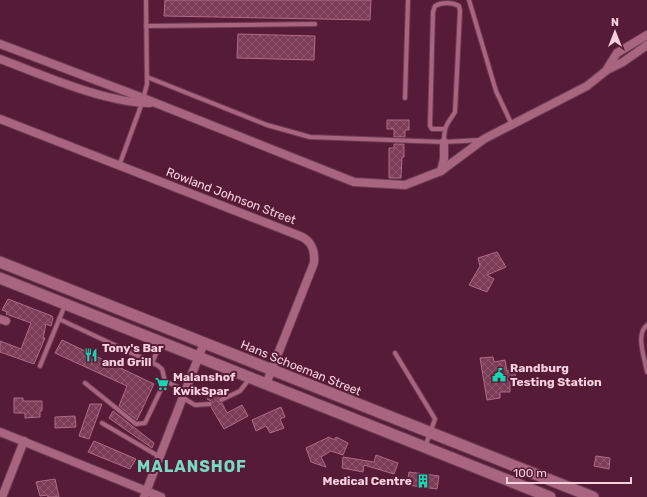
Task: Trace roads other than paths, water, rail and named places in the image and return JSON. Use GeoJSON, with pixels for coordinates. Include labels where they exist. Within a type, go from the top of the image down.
{"type":"FeatureCollection","features":[{"type":"Feature","properties":{"kind":"main road","name":"Hans Schoeman Street"},"geometry":{"type":"LineString","coordinates":[[0,262],[430,434],[592,497]]}},
{"type":"Feature","properties":{"kind":"main road"},"geometry":{"type":"LineString","coordinates":[[0,278],[550,497]]}},
{"type":"Feature","properties":{"kind":"street"},"geometry":{"type":"LineString","coordinates":[[607,70],[617,53],[647,35]]}},
{"type":"Feature","properties":{"kind":"street"},"geometry":{"type":"LineString","coordinates":[[0,44],[76,73],[143,101]]}},
{"type":"Feature","properties":{"kind":"street"},"geometry":{"type":"LineString","coordinates":[[0,59],[94,93],[153,103],[354,182],[405,185],[441,170],[484,139],[587,86],[607,70],[623,62],[647,45]]}},
{"type":"Feature","properties":{"kind":"street"},"geometry":{"type":"LineString","coordinates":[[20,66],[25,54]]}},
{"type":"Feature","properties":{"kind":"street"},"geometry":{"type":"LineString","coordinates":[[72,85],[76,73]]}},
{"type":"Feature","properties":{"kind":"street","name":"Rowland Johnson Street"},"geometry":{"type":"LineString","coordinates":[[0,119],[305,238],[313,246],[315,254],[314,263],[266,384]]}},
{"type":"Feature","properties":{"kind":"street"},"geometry":{"type":"LineString","coordinates":[[441,170],[444,159],[444,142]]}},
{"type":"Feature","properties":{"kind":"street"},"geometry":{"type":"LineString","coordinates":[[146,494],[204,343]]}},
{"type":"Feature","properties":{"kind":"street"},"geometry":{"type":"LineString","coordinates":[[0,432],[146,494],[161,497]]}},
{"type":"Feature","properties":{"kind":"street"},"geometry":{"type":"LineString","coordinates":[[2,497],[24,442]]}},
{"type":"Feature","properties":{"kind":"lane"},"geometry":{"type":"LineString","coordinates":[[119,166],[143,101],[147,77],[146,0]]}},
{"type":"Feature","properties":{"kind":"lane"},"geometry":{"type":"LineString","coordinates":[[405,98],[408,0]]}},
{"type":"Feature","properties":{"kind":"lane"},"geometry":{"type":"LineString","coordinates":[[469,0],[496,91],[512,125]]}},
{"type":"Feature","properties":{"kind":"lane"},"geometry":{"type":"LineString","coordinates":[[444,130],[432,129],[430,126],[433,12],[435,6],[440,1],[455,4],[459,6],[460,11],[455,112],[447,122],[444,130],[444,142]]}},
{"type":"Feature","properties":{"kind":"lane"},"geometry":{"type":"LineString","coordinates":[[146,26],[315,24]]}},
{"type":"Feature","properties":{"kind":"lane"},"geometry":{"type":"LineString","coordinates":[[147,77],[267,124],[305,136],[334,139],[444,142],[484,139]]}},
{"type":"Feature","properties":{"kind":"lane"},"geometry":{"type":"LineString","coordinates":[[40,366],[66,304]]}},
{"type":"Feature","properties":{"kind":"lane"},"geometry":{"type":"LineString","coordinates":[[59,319],[152,363],[162,370],[165,381],[199,406],[210,404]]}},
{"type":"Feature","properties":{"kind":"lane"},"geometry":{"type":"LineString","coordinates":[[647,325],[642,330],[641,337],[647,372]]}},
{"type":"Feature","properties":{"kind":"lane"},"geometry":{"type":"LineString","coordinates":[[152,363],[161,342]]}},
{"type":"Feature","properties":{"kind":"lane"},"geometry":{"type":"LineString","coordinates":[[394,353],[433,415],[435,422],[424,447]]}},
{"type":"Feature","properties":{"kind":"lane"},"geometry":{"type":"LineString","coordinates":[[221,400],[240,391],[250,378]]}},
{"type":"Feature","properties":{"kind":"lane"},"geometry":{"type":"LineString","coordinates":[[85,383],[131,422],[140,425],[145,423],[165,381]]}},
{"type":"Feature","properties":{"kind":"lane"},"geometry":{"type":"LineString","coordinates":[[102,423],[160,457]]}},
{"type":"Feature","properties":{"kind":"place","name":"Tony's Bar and Grill"},"geometry":{"type":"Point","coordinates":[91,355]}},
{"type":"Feature","properties":{"kind":"place","name":"Randburg Testing Station"},"geometry":{"type":"Point","coordinates":[499,375]}},
{"type":"Feature","properties":{"kind":"place","name":"Malanshof KwikSpar"},"geometry":{"type":"Point","coordinates":[162,384]}},
{"type":"Feature","properties":{"kind":"place","name":"Medical Centre"},"geometry":{"type":"Point","coordinates":[423,481]}},
{"type":"Feature","properties":{"kind":"district","name":"MALANSHOF"},"geometry":{"type":"Point","coordinates":[192,466]}}]}
